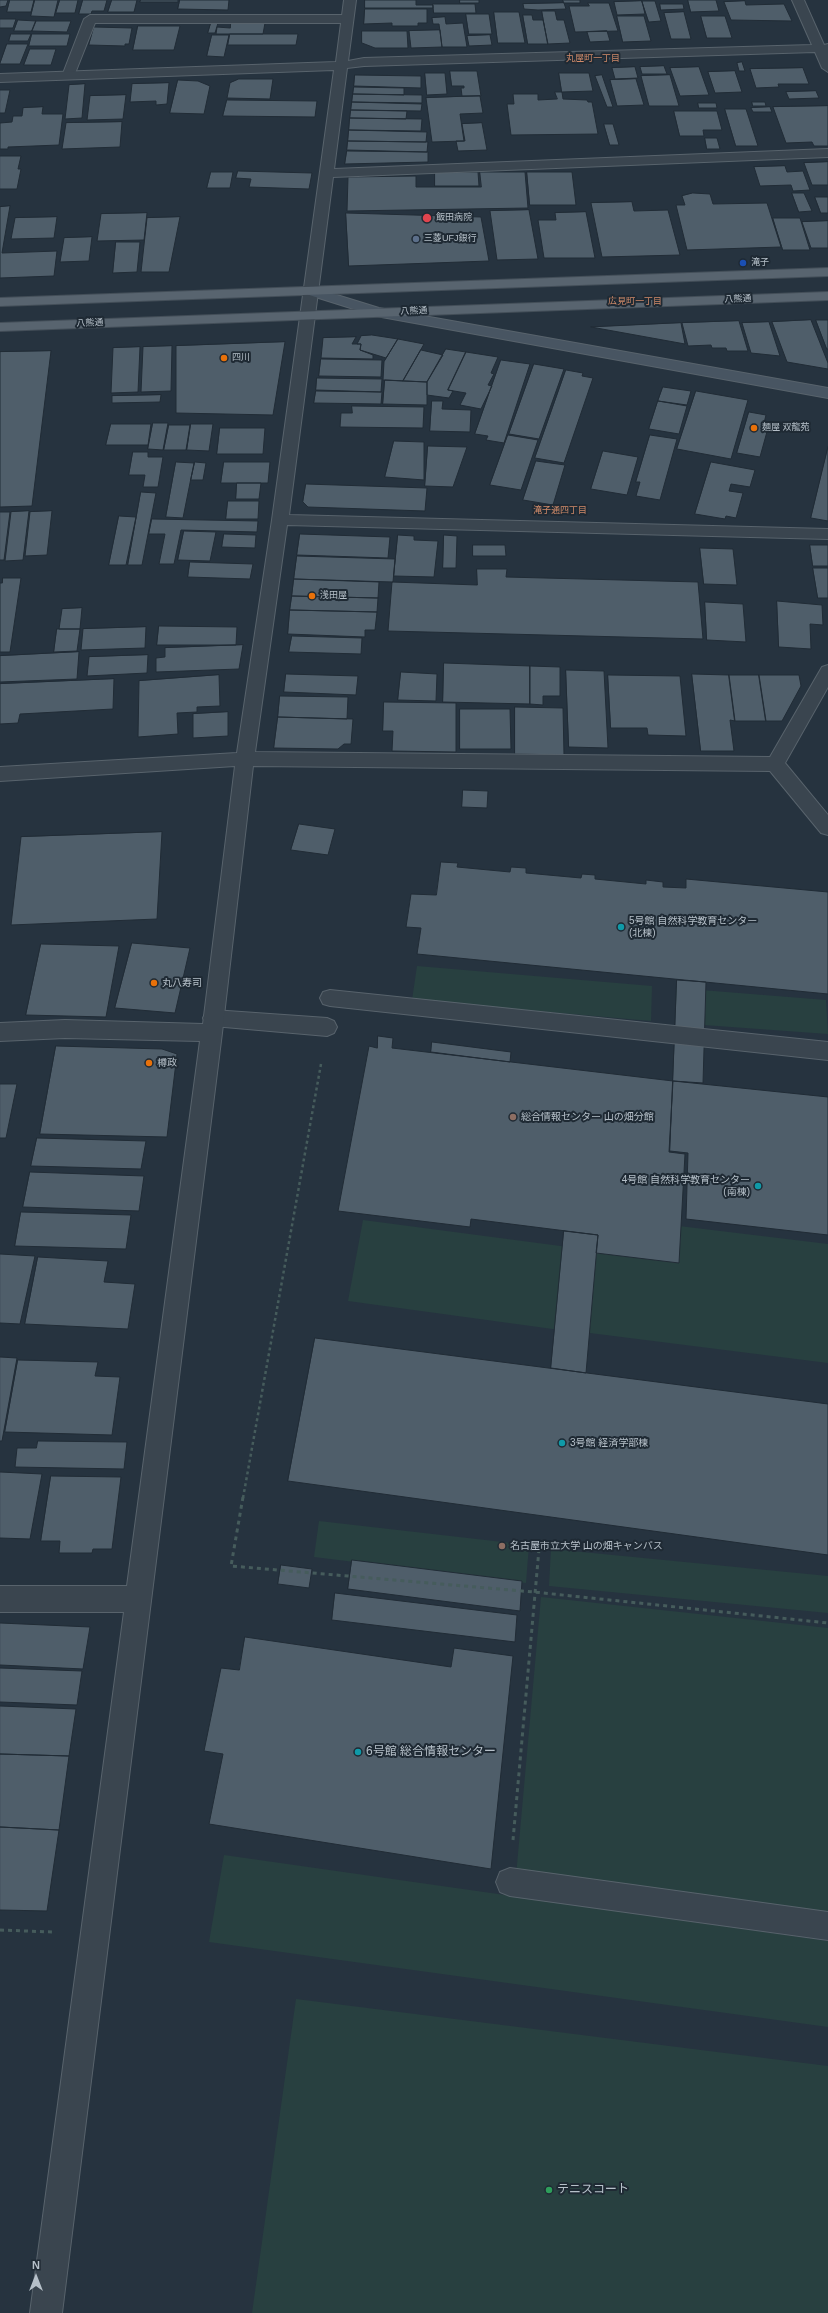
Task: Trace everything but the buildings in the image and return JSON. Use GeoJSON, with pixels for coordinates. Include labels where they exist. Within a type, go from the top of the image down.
{"type":"FeatureCollection","features":[{"type":"Feature","properties":{"kind":"main road"},"geometry":{"type":"LineString","coordinates":[[0,302],[828,272]]}},
{"type":"Feature","properties":{"kind":"main road","name":"八熊通"},"geometry":{"type":"LineString","coordinates":[[0,327],[828,296]]}},
{"type":"Feature","properties":{"kind":"street"},"geometry":{"type":"LineString","coordinates":[[46,2313],[213,1025],[245,759],[280,520],[350,0]]}},
{"type":"Feature","properties":{"kind":"street"},"geometry":{"type":"LineString","coordinates":[[798,0],[824,48],[828,68]]}},
{"type":"Feature","properties":{"kind":"street"},"geometry":{"type":"LineString","coordinates":[[68,76],[90,19],[347,19]]}},
{"type":"Feature","properties":{"kind":"street"},"geometry":{"type":"LineString","coordinates":[[0,78],[321,68],[341,64],[372,62],[824,48]]}},
{"type":"Feature","properties":{"kind":"street"},"geometry":{"type":"LineString","coordinates":[[327,173],[828,153]]}},
{"type":"Feature","properties":{"kind":"street"},"geometry":{"type":"LineString","coordinates":[[311,291],[376,312],[828,394]]}},
{"type":"Feature","properties":{"kind":"street"},"geometry":{"type":"LineString","coordinates":[[280,520],[828,534]]}},
{"type":"Feature","properties":{"kind":"street"},"geometry":{"type":"LineString","coordinates":[[775,764],[828,671]]}},
{"type":"Feature","properties":{"kind":"street"},"geometry":{"type":"LineString","coordinates":[[0,774],[245,759],[775,764],[828,828]]}},
{"type":"Feature","properties":{"kind":"street"},"geometry":{"type":"LineString","coordinates":[[330,998],[828,1051]]}},
{"type":"Feature","properties":{"kind":"street"},"geometry":{"type":"LineString","coordinates":[[0,1032],[213,1025],[327,1027]]}},
{"type":"Feature","properties":{"kind":"street"},"geometry":{"type":"LineString","coordinates":[[0,1599],[138,1599]]}},
{"type":"Feature","properties":{"kind":"street"},"geometry":{"type":"LineString","coordinates":[[510,1882],[828,1926]]}},
{"type":"Feature","properties":{"kind":"path"},"geometry":{"type":"LineString","coordinates":[[327,1027],[231,1566],[534,1592],[828,1623]]}},
{"type":"Feature","properties":{"kind":"path"},"geometry":{"type":"LineString","coordinates":[[510,1882],[534,1592],[540,1538]]}},
{"type":"Feature","properties":{"kind":"path"},"geometry":{"type":"LineString","coordinates":[[0,1930],[95,1933]]}},
{"type":"Feature","properties":{"kind":"green space"},"geometry":{"type":"Polygon","coordinates":[[[417,966],[652,986],[651,1021],[412,1000],[417,966]]]}},
{"type":"Feature","properties":{"kind":"green space"},"geometry":{"type":"Polygon","coordinates":[[[676,988],[826,1000],[828,1034],[676,1023],[676,988]]]}},
{"type":"Feature","properties":{"kind":"green space"},"geometry":{"type":"Polygon","coordinates":[[[363,1220],[568,1247],[560,1330],[348,1301],[363,1220]]]}},
{"type":"Feature","properties":{"kind":"green space"},"geometry":{"type":"Polygon","coordinates":[[[679,1226],[828,1244],[828,1363],[582,1332],[589,1249],[679,1226]]]}},
{"type":"Feature","properties":{"kind":"green space"},"geometry":{"type":"Polygon","coordinates":[[[319,1521],[529,1545],[526,1583],[314,1557],[319,1521]]]}},
{"type":"Feature","properties":{"kind":"green space"},"geometry":{"type":"Polygon","coordinates":[[[551,1549],[828,1576],[828,1613],[549,1586],[551,1549]]]}},
{"type":"Feature","properties":{"kind":"green space"},"geometry":{"type":"Polygon","coordinates":[[[541,1597],[828,1628],[828,1918],[516,1876],[541,1597]]]}},
{"type":"Feature","properties":{"kind":"green space"},"geometry":{"type":"Polygon","coordinates":[[[224,1855],[828,1941],[828,2027],[209,1942],[224,1855]]]}},
{"type":"Feature","properties":{"kind":"green space","name":"テニスコート"},"geometry":{"type":"Polygon","coordinates":[[[296,1999],[828,2066],[828,2313],[252,2313],[296,1999]]]}},
{"type":"Feature","properties":{"kind":"place","name":"飯田病院"},"geometry":{"type":"Point","coordinates":[427,218]}},
{"type":"Feature","properties":{"kind":"place","name":"三菱UFJ銀行"},"geometry":{"type":"Point","coordinates":[416,239]}},
{"type":"Feature","properties":{"kind":"place","name":"滝子"},"geometry":{"type":"Point","coordinates":[743,263]}},
{"type":"Feature","properties":{"kind":"place","name":"四川"},"geometry":{"type":"Point","coordinates":[224,358]}},
{"type":"Feature","properties":{"kind":"place","name":"麺屋 双龍苑"},"geometry":{"type":"Point","coordinates":[754,428]}},
{"type":"Feature","properties":{"kind":"place","name":"浅田屋"},"geometry":{"type":"Point","coordinates":[312,596]}},
{"type":"Feature","properties":{"kind":"place","name":"5号館 自然科学教育センター (北棟)"},"geometry":{"type":"Point","coordinates":[621,927]}},
{"type":"Feature","properties":{"kind":"place","name":"丸八寿司"},"geometry":{"type":"Point","coordinates":[154,983]}},
{"type":"Feature","properties":{"kind":"place","name":"樽政"},"geometry":{"type":"Point","coordinates":[149,1063]}},
{"type":"Feature","properties":{"kind":"place","name":"総合情報センター 山の畑分館"},"geometry":{"type":"Point","coordinates":[513,1117]}},
{"type":"Feature","properties":{"kind":"place","name":"4号館 自然科学教育センター (南棟)"},"geometry":{"type":"Point","coordinates":[758,1186]}},
{"type":"Feature","properties":{"kind":"place","name":"3号館 経済学部棟"},"geometry":{"type":"Point","coordinates":[562,1443]}},
{"type":"Feature","properties":{"kind":"place","name":"名古屋市立大学 山の畑キャンパス"},"geometry":{"type":"Point","coordinates":[502,1546]}},
{"type":"Feature","properties":{"kind":"place","name":"6号館 総合情報センター"},"geometry":{"type":"Point","coordinates":[358,1752]}},
{"type":"Feature","properties":{"kind":"place","name":"テニスコート"},"geometry":{"type":"Point","coordinates":[549,2190]}},
{"type":"Feature","properties":{"kind":"district","name":"丸屋町一丁目"},"geometry":{"type":"Point","coordinates":[593,59]}},
{"type":"Feature","properties":{"kind":"district","name":"広見町一丁目"},"geometry":{"type":"Point","coordinates":[635,302]}},
{"type":"Feature","properties":{"kind":"district","name":"滝子通四丁目"},"geometry":{"type":"Point","coordinates":[560,511]}}]}
